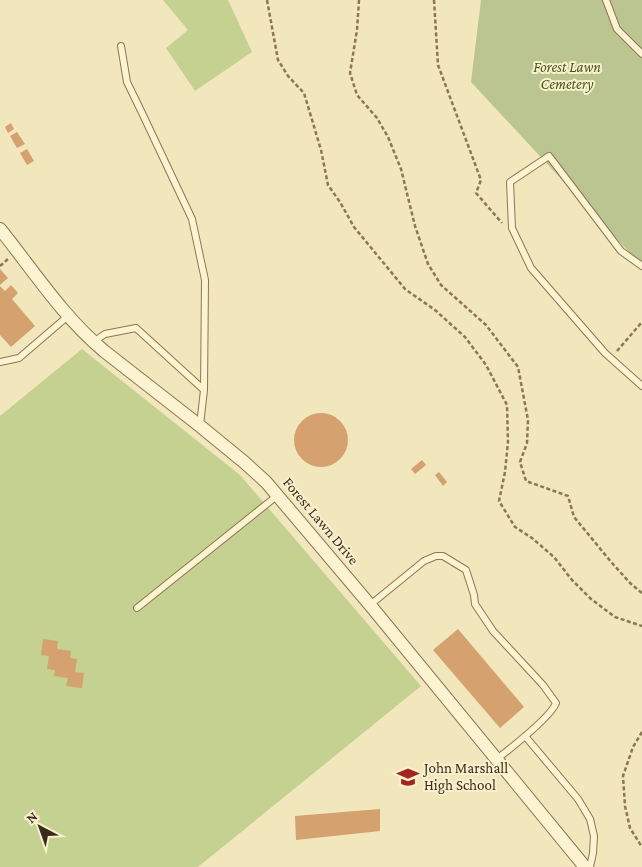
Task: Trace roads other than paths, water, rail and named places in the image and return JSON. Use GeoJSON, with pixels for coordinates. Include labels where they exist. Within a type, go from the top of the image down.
{"type":"FeatureCollection","features":[{"type":"Feature","properties":{"kind":"street","name":"Forest Lawn Drive"},"geometry":{"type":"LineString","coordinates":[[0,229],[68,316],[93,342],[200,426],[258,474],[278,495],[585,867]]}},
{"type":"Feature","properties":{"kind":"lane"},"geometry":{"type":"LineString","coordinates":[[606,0],[617,29],[642,54]]}},
{"type":"Feature","properties":{"kind":"lane"},"geometry":{"type":"LineString","coordinates":[[121,46],[127,82],[192,219],[205,280],[204,390],[200,426]]}},
{"type":"Feature","properties":{"kind":"lane"},"geometry":{"type":"LineString","coordinates":[[642,266],[621,250],[549,156],[510,182],[512,228],[531,268],[605,353],[642,386]]}},
{"type":"Feature","properties":{"kind":"lane"},"geometry":{"type":"LineString","coordinates":[[0,362],[19,358],[68,316]]}},
{"type":"Feature","properties":{"kind":"lane"},"geometry":{"type":"LineString","coordinates":[[93,342],[105,334],[136,328],[204,390]]}},
{"type":"Feature","properties":{"kind":"lane"},"geometry":{"type":"LineString","coordinates":[[137,608],[278,495]]}},
{"type":"Feature","properties":{"kind":"lane"},"geometry":{"type":"LineString","coordinates":[[370,605],[424,561],[436,556],[443,556],[466,570],[475,604],[493,631],[543,685],[556,703],[554,708],[525,736],[497,759]]}},
{"type":"Feature","properties":{"kind":"lane"},"geometry":{"type":"LineString","coordinates":[[525,736],[578,799],[590,819],[594,836],[590,867]]}},
{"type":"Feature","properties":{"kind":"place","name":"John Marshall High School"},"geometry":{"type":"Point","coordinates":[408,777]}},
{"type":"Feature","properties":{"kind":"park label","name":"Forest Lawn Cemetery"},"geometry":{"type":"Point","coordinates":[567,76]}}]}
